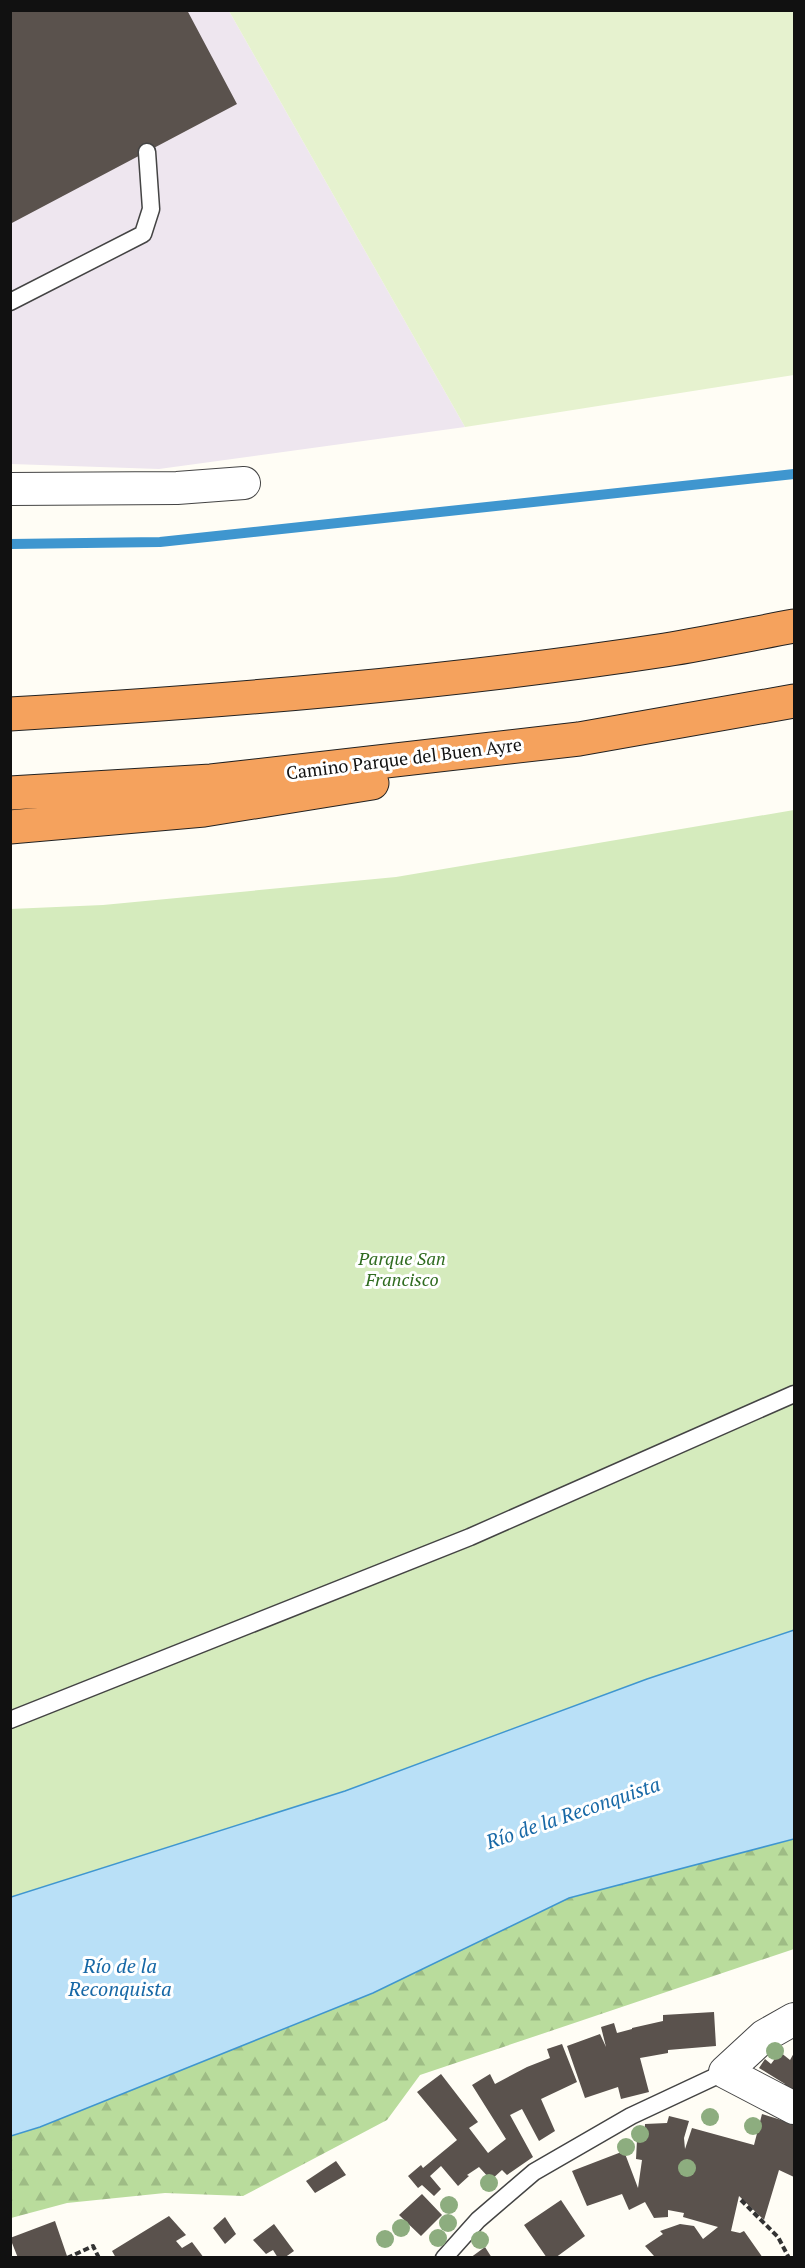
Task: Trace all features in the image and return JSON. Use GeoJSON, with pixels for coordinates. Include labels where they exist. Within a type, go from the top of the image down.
{"type":"FeatureCollection","features":[{"type":"Feature","properties":{"kind":"highway"},"geometry":{"type":"LineString","coordinates":[[10,714],[156,705],[407,683],[665,650],[795,626]]}},
{"type":"Feature","properties":{"kind":"highway"},"geometry":{"type":"LineString","coordinates":[[10,699],[156,705]]}},
{"type":"Feature","properties":{"kind":"highway","name":"Camino Parque del Buen Ayre"},"geometry":{"type":"LineString","coordinates":[[10,793],[211,781],[579,739],[795,701]]}},
{"type":"Feature","properties":{"kind":"highway"},"geometry":{"type":"LineString","coordinates":[[10,827],[204,810],[380,782],[579,739]]}},
{"type":"Feature","properties":{"kind":"street"},"geometry":{"type":"LineString","coordinates":[[10,489],[177,488],[244,483]]}},
{"type":"Feature","properties":{"kind":"street"},"geometry":{"type":"LineString","coordinates":[[795,2019],[764,2036],[726,2072],[795,2108]]}},
{"type":"Feature","properties":{"kind":"lane"},"geometry":{"type":"LineString","coordinates":[[10,302],[143,234],[151,209],[147,152]]}},
{"type":"Feature","properties":{"kind":"lane"},"geometry":{"type":"LineString","coordinates":[[10,1720],[470,1537],[795,1394]]}},
{"type":"Feature","properties":{"kind":"lane"},"geometry":{"type":"LineString","coordinates":[[444,2258],[478,2220],[534,2172],[631,2116],[726,2072]]}},
{"type":"Feature","properties":{"kind":"path"},"geometry":{"type":"LineString","coordinates":[[741,2200],[778,2237],[789,2258]]}},
{"type":"Feature","properties":{"kind":"path"},"geometry":{"type":"LineString","coordinates":[[67,2258],[93,2246],[99,2258]]}},
{"type":"Feature","properties":{"kind":"shaded area"},"geometry":{"type":"Polygon","coordinates":[[[11,11],[229,11],[465,427],[159,469],[11,464],[11,11]]]}},
{"type":"Feature","properties":{"kind":"green space"},"geometry":{"type":"Polygon","coordinates":[[[229,11],[794,11],[794,375],[465,427],[229,11]]]}},
{"type":"Feature","properties":{"kind":"green space","name":"Parque San Francisco"},"geometry":{"type":"Polygon","coordinates":[[[794,810],[794,1630],[647,1679],[345,1791],[11,1897],[10,909],[103,905],[396,877],[794,810]]]}},
{"type":"Feature","properties":{"kind":"green space"},"geometry":{"type":"Polygon","coordinates":[[[794,1839],[794,1949],[420,2075],[387,2120],[243,2196],[165,2193],[67,2203],[11,2218],[11,2136],[40,2127],[373,1993],[569,1898],[794,1839]]]}},
{"type":"Feature","properties":{"kind":"water","name":"Río de la Reconquista"},"geometry":{"type":"Polygon","coordinates":[[[794,1630],[794,1839],[569,1898],[373,1993],[40,2127],[11,2136],[11,1897],[345,1791],[647,1679],[794,1630]]]}},
{"type":"Feature","properties":{"kind":"building"},"geometry":{"type":"Polygon","coordinates":[[[10,10],[187,10],[237,104],[10,224],[10,10]]]}},
{"type":"Feature","properties":{"kind":"building"},"geometry":{"type":"Polygon","coordinates":[[[714,2012],[716,2046],[668,2050],[668,2053],[640,2058],[649,2092],[621,2099],[618,2087],[585,2098],[567,2046],[600,2034],[606,2047],[601,2027],[614,2023],[617,2033],[663,2021],[663,2015],[714,2012]]]}},
{"type":"Feature","properties":{"kind":"building"},"geometry":{"type":"Polygon","coordinates":[[[562,2044],[577,2082],[541,2099],[555,2131],[539,2141],[522,2109],[510,2115],[533,2157],[507,2175],[502,2170],[491,2180],[479,2167],[467,2175],[469,2176],[458,2186],[441,2166],[430,2176],[441,2189],[434,2196],[422,2185],[418,2188],[408,2176],[421,2165],[423,2168],[457,2140],[417,2092],[441,2074],[478,2122],[469,2128],[488,2153],[506,2139],[472,2085],[490,2074],[495,2084],[550,2058],[547,2049],[562,2044]]]}},
{"type":"Feature","properties":{"kind":"building"},"geometry":{"type":"Polygon","coordinates":[[[780,2052],[790,2060],[794,2053],[794,2093],[782,2087],[785,2084],[759,2068],[765,2059],[771,2064],[780,2052]]]}},
{"type":"Feature","properties":{"kind":"building"},"geometry":{"type":"Polygon","coordinates":[[[762,2114],[794,2124],[794,2177],[779,2170],[764,2220],[739,2196],[731,2231],[740,2233],[744,2231],[763,2258],[652,2258],[654,2256],[645,2246],[663,2234],[660,2231],[680,2224],[694,2226],[703,2239],[718,2227],[683,2217],[684,2213],[668,2210],[668,2217],[654,2218],[645,2202],[629,2210],[622,2194],[587,2206],[572,2171],[624,2151],[638,2188],[642,2160],[636,2159],[637,2140],[644,2140],[645,2124],[667,2123],[669,2116],[689,2121],[684,2138],[685,2149],[692,2128],[754,2145],[762,2114]],[[681,2162],[683,2174],[691,2176],[693,2164],[681,2162]]]}},
{"type":"Feature","properties":{"kind":"building"},"geometry":{"type":"Polygon","coordinates":[[[336,2161],[346,2175],[315,2193],[306,2181],[336,2161]]]}},
{"type":"Feature","properties":{"kind":"building"},"geometry":{"type":"Polygon","coordinates":[[[422,2194],[442,2215],[421,2236],[399,2215],[422,2194]]]}},
{"type":"Feature","properties":{"kind":"building"},"geometry":{"type":"Polygon","coordinates":[[[561,2200],[585,2236],[555,2258],[547,2258],[524,2225],[561,2200]]]}},
{"type":"Feature","properties":{"kind":"building"},"geometry":{"type":"Polygon","coordinates":[[[169,2216],[186,2235],[176,2241],[182,2248],[192,2242],[204,2258],[116,2258],[112,2251],[169,2216]]]}},
{"type":"Feature","properties":{"kind":"building"},"geometry":{"type":"Polygon","coordinates":[[[225,2217],[236,2234],[225,2244],[213,2228],[225,2217]]]}},
{"type":"Feature","properties":{"kind":"building"},"geometry":{"type":"Polygon","coordinates":[[[55,2221],[67,2256],[18,2258],[10,2238],[55,2221]]]}},
{"type":"Feature","properties":{"kind":"building"},"geometry":{"type":"Polygon","coordinates":[[[274,2224],[294,2251],[284,2258],[278,2258],[273,2250],[266,2254],[253,2240],[274,2224]]]}},
{"type":"Feature","properties":{"kind":"building"},"geometry":{"type":"Polygon","coordinates":[[[485,2247],[492,2258],[470,2258],[485,2247]]]}},
{"type":"Feature","properties":{"kind":"waterway"},"geometry":{"type":"LineString","coordinates":[[10,544],[160,542],[794,474]]}}]}
